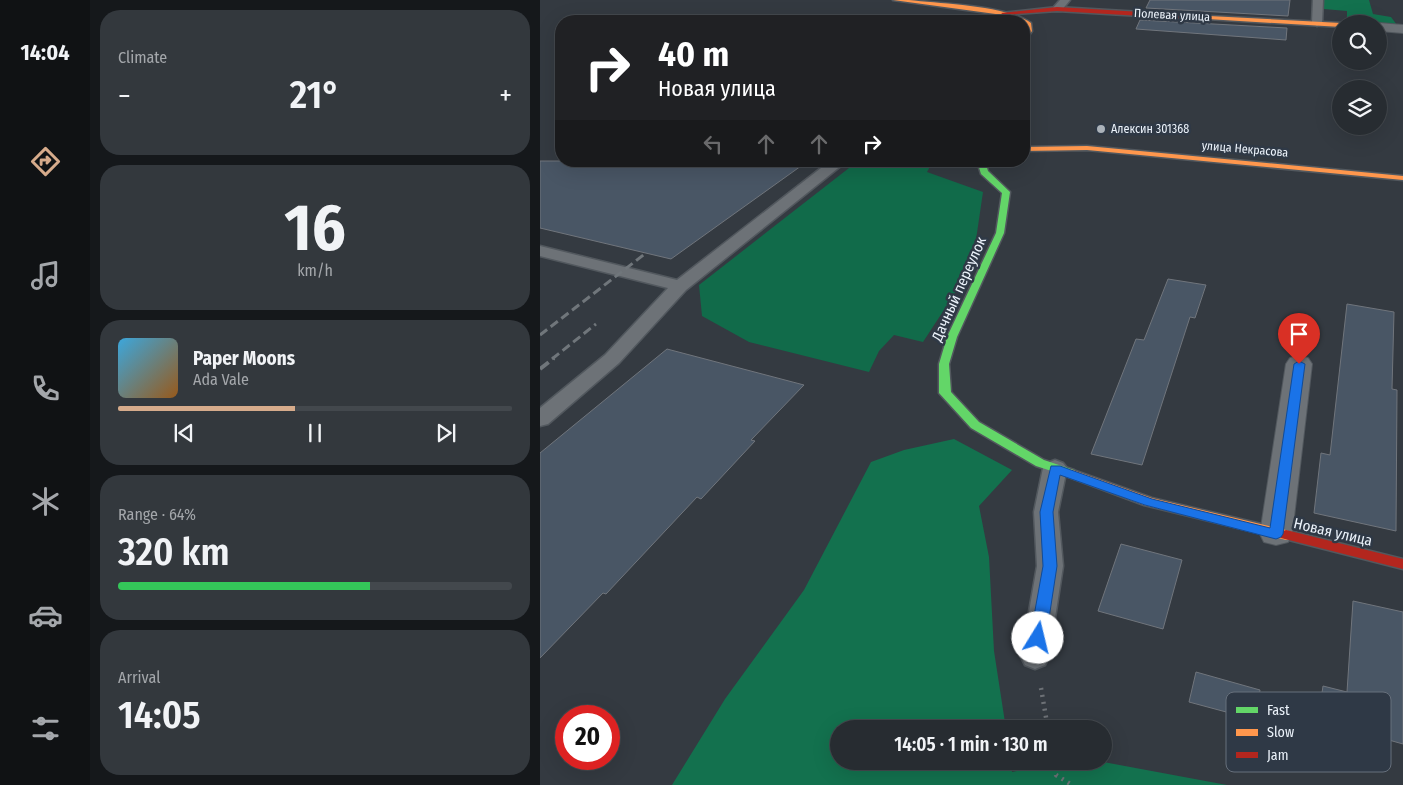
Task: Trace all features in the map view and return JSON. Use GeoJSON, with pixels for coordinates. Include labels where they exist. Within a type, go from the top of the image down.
{"type":"FeatureCollection","features":[{"type":"Feature","properties":{"kind":"street"},"geometry":{"type":"LineString","coordinates":[[896,0],[1004,12],[1012,15]]}},
{"type":"Feature","properties":{"kind":"street","name":"Полевая улица"},"geometry":{"type":"LineString","coordinates":[[1004,12],[1061,4],[1332,24]]}},
{"type":"Feature","properties":{"kind":"street"},"geometry":{"type":"LineString","coordinates":[[1387,27],[1403,28]]}},
{"type":"Feature","properties":{"kind":"street","name":"улица Некрасова"},"geometry":{"type":"LineString","coordinates":[[1030,149],[1087,148],[1403,178]]}},
{"type":"Feature","properties":{"kind":"street","name":"Дачный переулок"},"geometry":{"type":"LineString","coordinates":[[983,167],[984,172],[1006,192],[1000,233],[952,337],[944,364],[945,393],[975,425],[1040,462],[1056,468]]}},
{"type":"Feature","properties":{"kind":"street"},"geometry":{"type":"LineString","coordinates":[[1276,534],[1299,364]]}},
{"type":"Feature","properties":{"kind":"street","name":"Новая улица"},"geometry":{"type":"LineString","coordinates":[[1056,468],[1149,502],[1403,564]]}},
{"type":"Feature","properties":{"kind":"lane"},"geometry":{"type":"LineString","coordinates":[[1317,23],[1318,0]]}},
{"type":"Feature","properties":{"kind":"lane"},"geometry":{"type":"LineString","coordinates":[[540,419],[612,359],[680,286],[832,167]]}},
{"type":"Feature","properties":{"kind":"lane"},"geometry":{"type":"LineString","coordinates":[[540,251],[680,286]]}},
{"type":"Feature","properties":{"kind":"lane"},"geometry":{"type":"LineString","coordinates":[[1035,657],[1050,566],[1046,512],[1056,468]]}},
{"type":"Feature","properties":{"kind":"path"},"geometry":{"type":"LineString","coordinates":[[1035,657],[1046,720]]}},
{"type":"Feature","properties":{"kind":"path"},"geometry":{"type":"LineString","coordinates":[[1055,770],[1056,775],[1072,785]]}},
{"type":"Feature","properties":{"kind":"green space"},"geometry":{"type":"Polygon","coordinates":[[[1324,0],[1369,0],[1373,14],[1379,15],[1347,15],[1347,11],[1324,9],[1324,0]]]}},
{"type":"Feature","properties":{"kind":"green space"},"geometry":{"type":"Polygon","coordinates":[[[1387,16],[1391,17],[1397,25],[1387,24],[1387,16]]]}},
{"type":"Feature","properties":{"kind":"green space"},"geometry":{"type":"Polygon","coordinates":[[[850,167],[930,167],[927,172],[983,192],[972,267],[923,342],[894,335],[879,351],[869,372],[749,342],[702,316],[699,285],[850,167]]]}},
{"type":"Feature","properties":{"kind":"green space"},"geometry":{"type":"Polygon","coordinates":[[[954,439],[1012,470],[979,506],[989,557],[994,651],[1005,720],[830,720],[830,770],[1012,770],[1012,772],[1021,770],[1112,770],[1112,764],[1227,785],[672,785],[725,699],[804,590],[871,462],[904,450],[954,439]]]}},
{"type":"Feature","properties":{"kind":"building"},"geometry":{"type":"Polygon","coordinates":[[[1150,0],[1290,0],[1288,16],[1146,8],[1150,0]]]}},
{"type":"Feature","properties":{"kind":"building"},"geometry":{"type":"Polygon","coordinates":[[[1140,20],[1287,28],[1286,40],[1136,29],[1140,20]]]}},
{"type":"Feature","properties":{"kind":"building"},"geometry":{"type":"Polygon","coordinates":[[[540,161],[555,161],[555,167],[800,167],[671,259],[540,228],[540,161]]]}},
{"type":"Feature","properties":{"kind":"building"},"geometry":{"type":"Polygon","coordinates":[[[1168,279],[1206,285],[1195,318],[1190,317],[1142,465],[1091,454],[1136,339],[1144,340],[1168,279]]]}},
{"type":"Feature","properties":{"kind":"building"},"geometry":{"type":"Polygon","coordinates":[[[1347,304],[1394,312],[1392,389],[1397,390],[1396,531],[1314,513],[1321,453],[1330,455],[1347,304]]]}},
{"type":"Feature","properties":{"kind":"building"},"geometry":{"type":"Polygon","coordinates":[[[667,349],[804,385],[751,440],[755,441],[701,499],[697,497],[606,594],[603,593],[540,658],[540,453],[667,349]]]}},
{"type":"Feature","properties":{"kind":"building"},"geometry":{"type":"Polygon","coordinates":[[[1121,544],[1182,560],[1163,629],[1098,611],[1121,544]]]}},
{"type":"Feature","properties":{"kind":"building"},"geometry":{"type":"Polygon","coordinates":[[[1353,601],[1403,612],[1403,744],[1391,741],[1391,692],[1347,692],[1353,601]]]}},
{"type":"Feature","properties":{"kind":"building"},"geometry":{"type":"Polygon","coordinates":[[[1196,672],[1260,690],[1260,692],[1226,692],[1226,712],[1189,702],[1196,672]]]}},
{"type":"Feature","properties":{"kind":"building"},"geometry":{"type":"Polygon","coordinates":[[[1323,686],[1347,692],[1322,692],[1323,686]]]}},
{"type":"Feature","properties":{"kind":"railway"},"geometry":{"type":"LineString","coordinates":[[540,335],[646,253]]}},
{"type":"Feature","properties":{"kind":"railway"},"geometry":{"type":"LineString","coordinates":[[552,359],[596,324]]}},
{"type":"Feature","properties":{"kind":"railway"},"geometry":{"type":"LineString","coordinates":[[540,369],[554,358]]}},
{"type":"Feature","properties":{"kind":"traffic: fast"},"geometry":{"type":"LineString","coordinates":[[983,167],[984,172],[1006,192],[1000,233],[952,337],[944,364],[945,393],[975,425],[1040,463],[1070,473]]}},
{"type":"Feature","properties":{"kind":"traffic: slow"},"geometry":{"type":"LineString","coordinates":[[896,0],[1010,15]]}},
{"type":"Feature","properties":{"kind":"traffic: slow"},"geometry":{"type":"LineString","coordinates":[[1209,18],[1332,25]]}},
{"type":"Feature","properties":{"kind":"traffic: slow"},"geometry":{"type":"LineString","coordinates":[[1030,149],[1087,148],[1403,178]]}},
{"type":"Feature","properties":{"kind":"traffic: slow"},"geometry":{"type":"LineString","coordinates":[[1070,473],[1149,502],[1286,535]]}},
{"type":"Feature","properties":{"kind":"traffic: jam"},"geometry":{"type":"LineString","coordinates":[[1004,13],[1057,9],[1209,18]]}},
{"type":"Feature","properties":{"kind":"traffic: jam"},"geometry":{"type":"LineString","coordinates":[[1286,535],[1403,564]]}},
{"type":"Feature","properties":{"kind":"place","name":"Алексин 301368"},"geometry":{"type":"Point","coordinates":[1101,129]}},
{"type":"Feature","properties":{"kind":"route"},"geometry":{"type":"LineString","coordinates":[[1038,638],[1050,566],[1046,512],[1056,468],[1149,502],[1276,534],[1299,364]]}}]}
